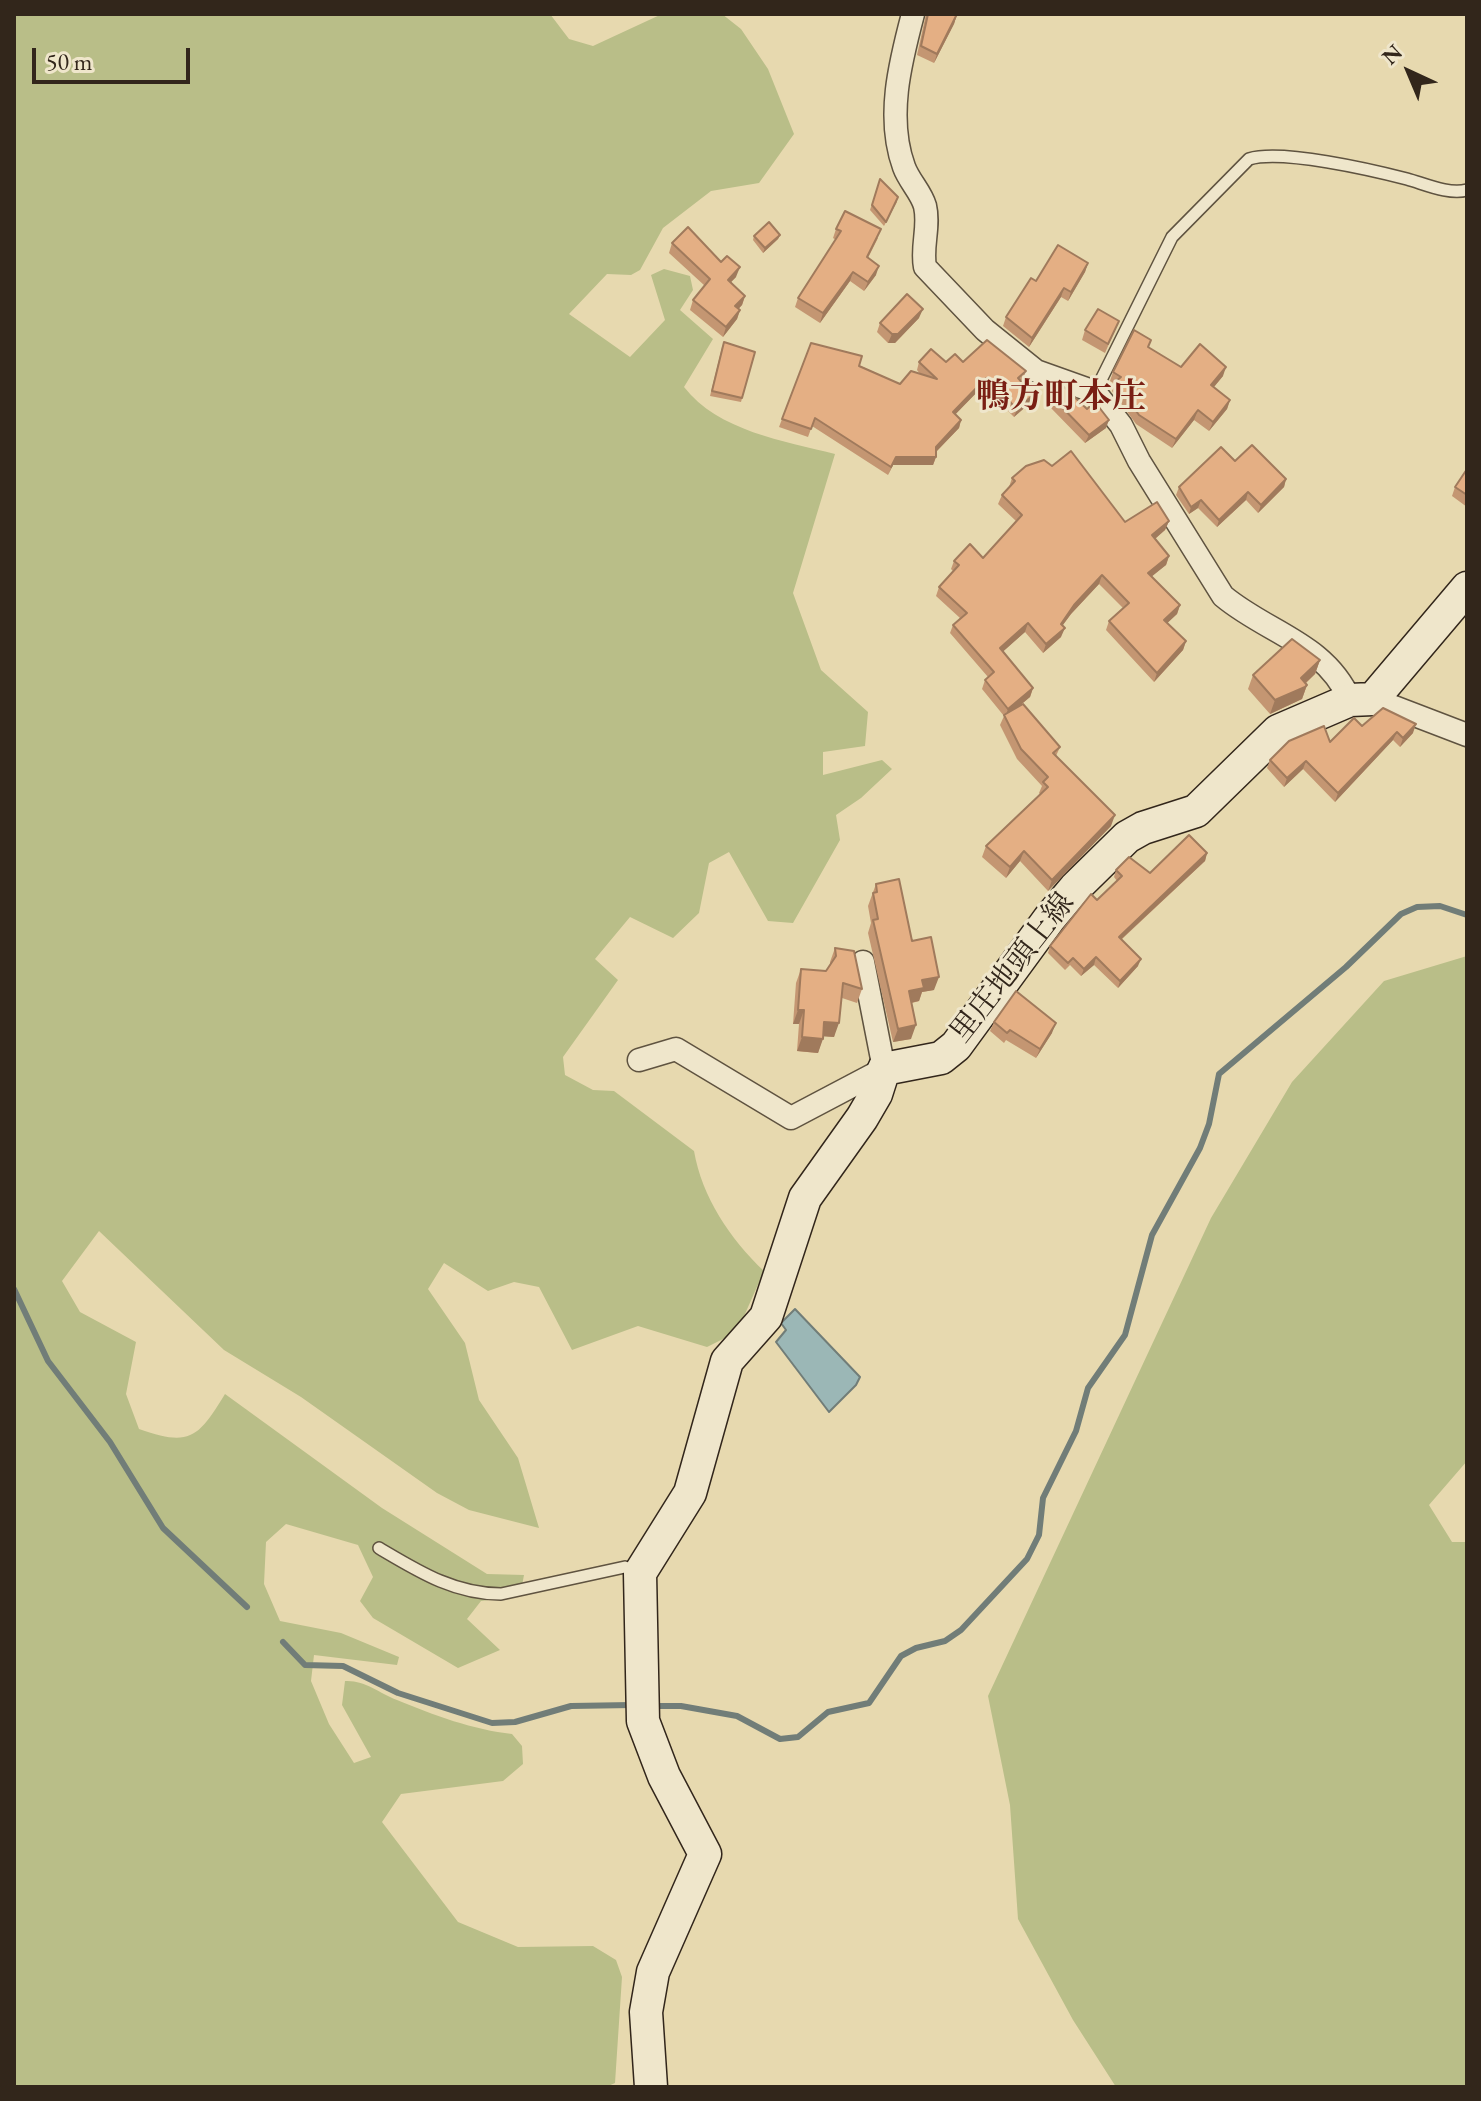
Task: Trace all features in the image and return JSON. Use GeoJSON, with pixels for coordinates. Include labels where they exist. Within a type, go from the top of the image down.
{"type":"FeatureCollection","features":[{"type":"Feature","properties":{"kind":"main road","name":"里庄地頭上線"},"geometry":{"type":"LineString","coordinates":[[884,1069],[941,1058],[956,1046],[1049,919],[1075,888],[1127,837],[1143,828],[1196,811],[1278,731],[1362,700],[1467,588]]}},
{"type":"Feature","properties":{"kind":"main road"},"geometry":{"type":"LineString","coordinates":[[651,2087],[646,2012],[653,1972],[705,1854],[664,1776],[642,1704],[640,1573],[690,1493],[727,1361],[766,1317],[805,1198],[862,1118],[876,1094],[884,1069]]}},
{"type":"Feature","properties":{"kind":"street"},"geometry":{"type":"LineString","coordinates":[[913,14],[895,103],[896,130],[905,171],[924,202],[928,222],[922,254],[925,267],[985,330],[1036,371],[1095,392],[1121,425],[1139,461],[1223,596],[1241,612],[1300,643],[1362,700],[1467,735]]}},
{"type":"Feature","properties":{"kind":"street"},"geometry":{"type":"LineString","coordinates":[[639,1060],[676,1049],[791,1118],[884,1069],[863,962]]}},
{"type":"Feature","properties":{"kind":"lane"},"geometry":{"type":"LineString","coordinates":[[1095,392],[1172,237],[1249,159],[1264,155],[1348,165],[1449,190],[1467,190]]}},
{"type":"Feature","properties":{"kind":"lane"},"geometry":{"type":"LineString","coordinates":[[379,1548],[419,1572],[457,1589],[481,1594],[501,1594],[625,1567],[640,1573]]}},
{"type":"Feature","properties":{"kind":"green space"},"geometry":{"type":"Polygon","coordinates":[[[14,14],[550,14],[569,39],[593,46],[662,14],[722,14],[741,29],[768,69],[794,134],[759,183],[711,191],[663,228],[640,270],[631,275],[607,274],[569,314],[630,357],[665,320],[651,275],[664,269],[690,276],[693,290],[680,310],[713,339],[684,387],[698,402],[733,424],[774,439],[835,454],[793,593],[821,670],[868,712],[865,746],[823,752],[823,775],[882,760],[892,769],[861,798],[836,815],[840,840],[793,923],[768,921],[729,852],[709,863],[699,913],[673,938],[630,917],[595,959],[618,980],[563,1057],[565,1075],[593,1090],[614,1091],[694,1151],[704,1185],[719,1216],[764,1271],[737,1332],[707,1347],[638,1326],[572,1350],[539,1287],[514,1282],[488,1291],[444,1263],[428,1289],[465,1343],[479,1400],[518,1458],[539,1528],[469,1510],[437,1493],[301,1397],[224,1350],[99,1231],[62,1281],[80,1312],[136,1342],[126,1394],[139,1429],[170,1437],[191,1435],[207,1421],[225,1394],[382,1508],[487,1574],[524,1575],[520,1596],[481,1601],[467,1619],[500,1650],[458,1668],[373,1618],[360,1601],[373,1577],[358,1545],[286,1524],[266,1542],[264,1584],[280,1621],[341,1633],[399,1657],[397,1665],[314,1655],[311,1681],[329,1724],[354,1763],[371,1757],[342,1705],[345,1681],[365,1685],[454,1721],[512,1734],[522,1746],[523,1764],[503,1781],[401,1794],[382,1822],[458,1922],[518,1947],[593,1946],[616,1960],[622,1977],[615,2083],[606,2087],[14,2087],[14,14]]]}},
{"type":"Feature","properties":{"kind":"green space"},"geometry":{"type":"Polygon","coordinates":[[[1467,956],[1467,1461],[1429,1505],[1452,1542],[1467,1542],[1467,2087],[1116,2087],[1073,2020],[1018,1919],[1010,1805],[988,1696],[1211,1218],[1292,1082],[1384,981],[1467,956]]]}},
{"type":"Feature","properties":{"kind":"water"},"geometry":{"type":"Polygon","coordinates":[[[795,1309],[860,1377],[829,1412],[776,1342],[786,1330],[781,1323],[795,1309]]]}},
{"type":"Feature","properties":{"kind":"building"},"geometry":{"type":"Polygon","coordinates":[[[928,14],[957,14],[937,54],[921,46],[928,14]]]}},
{"type":"Feature","properties":{"kind":"building"},"geometry":{"type":"Polygon","coordinates":[[[880,179],[898,197],[886,222],[872,205],[880,179]]]}},
{"type":"Feature","properties":{"kind":"building"},"geometry":{"type":"Polygon","coordinates":[[[845,211],[881,229],[867,257],[879,266],[868,282],[853,272],[823,313],[798,298],[841,231],[836,229],[845,211]]]}},
{"type":"Feature","properties":{"kind":"building"},"geometry":{"type":"Polygon","coordinates":[[[769,222],[780,235],[765,248],[754,236],[769,222]]]}},
{"type":"Feature","properties":{"kind":"building"},"geometry":{"type":"Polygon","coordinates":[[[688,227],[721,262],[727,256],[740,267],[728,280],[745,296],[735,306],[740,310],[726,327],[693,300],[710,279],[672,243],[688,227]]]}},
{"type":"Feature","properties":{"kind":"building"},"geometry":{"type":"Polygon","coordinates":[[[1058,245],[1088,263],[1071,292],[1064,288],[1032,338],[1006,317],[1031,278],[1036,281],[1058,245]]]}},
{"type":"Feature","properties":{"kind":"building"},"geometry":{"type":"Polygon","coordinates":[[[907,294],[923,309],[898,334],[892,334],[880,323],[907,294]]]}},
{"type":"Feature","properties":{"kind":"building"},"geometry":{"type":"Polygon","coordinates":[[[1098,309],[1119,321],[1108,344],[1085,330],[1098,309]]]}},
{"type":"Feature","properties":{"kind":"building"},"geometry":{"type":"Polygon","coordinates":[[[1134,330],[1151,340],[1148,347],[1181,367],[1200,344],[1226,367],[1211,385],[1230,400],[1213,422],[1198,410],[1176,439],[1139,415],[1115,382],[1121,377],[1113,372],[1134,330]]]}},
{"type":"Feature","properties":{"kind":"building"},"geometry":{"type":"Polygon","coordinates":[[[987,340],[1026,371],[1018,378],[1033,395],[1017,409],[986,378],[953,412],[961,420],[936,447],[936,457],[896,457],[891,467],[815,418],[811,429],[782,419],[811,343],[862,356],[859,366],[900,384],[911,371],[937,379],[919,362],[931,349],[946,362],[955,354],[963,362],[987,340]]]}},
{"type":"Feature","properties":{"kind":"building"},"geometry":{"type":"Polygon","coordinates":[[[724,342],[755,352],[742,398],[712,391],[724,342]]]}},
{"type":"Feature","properties":{"kind":"building"},"geometry":{"type":"Polygon","coordinates":[[[1064,387],[1087,409],[1095,402],[1109,420],[1089,435],[1053,398],[1064,387]]]}},
{"type":"Feature","properties":{"kind":"building"},"geometry":{"type":"Polygon","coordinates":[[[1252,445],[1286,479],[1261,505],[1248,492],[1219,520],[1201,500],[1191,507],[1179,487],[1221,447],[1235,461],[1252,445]]]}},
{"type":"Feature","properties":{"kind":"building"},"geometry":{"type":"Polygon","coordinates":[[[1071,451],[1125,522],[1157,502],[1169,521],[1152,535],[1169,556],[1148,573],[1180,605],[1164,620],[1186,641],[1157,673],[1109,621],[1129,603],[1102,575],[1074,605],[1061,624],[1065,628],[1046,644],[1028,623],[1000,648],[1033,688],[1008,709],[985,680],[994,672],[953,625],[967,613],[939,587],[959,565],[954,561],[970,544],[983,558],[1022,515],[1002,495],[1015,481],[1012,478],[1026,466],[1044,460],[1052,466],[1071,451]]]}},
{"type":"Feature","properties":{"kind":"building"},"geometry":{"type":"Polygon","coordinates":[[[1467,469],[1467,495],[1455,487],[1467,469]]]}},
{"type":"Feature","properties":{"kind":"building"},"geometry":{"type":"Polygon","coordinates":[[[1292,639],[1320,660],[1301,678],[1307,685],[1305,687],[1275,700],[1253,675],[1292,639]]]}},
{"type":"Feature","properties":{"kind":"building"},"geometry":{"type":"Polygon","coordinates":[[[1023,704],[1060,747],[1053,753],[1115,815],[1052,880],[1024,851],[1010,867],[986,846],[1048,787],[1043,782],[1048,777],[1021,749],[1004,715],[1023,704]]]}},
{"type":"Feature","properties":{"kind":"building"},"geometry":{"type":"Polygon","coordinates":[[[1383,708],[1416,724],[1403,738],[1397,732],[1338,793],[1306,761],[1287,778],[1270,760],[1289,741],[1324,726],[1330,742],[1354,718],[1362,726],[1383,708]]]}},
{"type":"Feature","properties":{"kind":"building"},"geometry":{"type":"Polygon","coordinates":[[[1189,835],[1207,853],[1119,937],[1141,959],[1120,981],[1096,957],[1084,969],[1073,958],[1068,963],[1050,946],[1091,894],[1097,900],[1122,876],[1116,870],[1129,857],[1150,873],[1189,835]]]}},
{"type":"Feature","properties":{"kind":"building"},"geometry":{"type":"Polygon","coordinates":[[[899,879],[912,941],[931,937],[939,977],[922,980],[924,988],[909,991],[916,1025],[898,1029],[873,920],[878,919],[873,893],[877,892],[876,884],[899,879]]]}},
{"type":"Feature","properties":{"kind":"building"},"geometry":{"type":"Polygon","coordinates":[[[835,948],[854,951],[862,989],[843,983],[839,1023],[824,1022],[823,1039],[802,1037],[804,1010],[798,1010],[801,969],[826,971],[836,956],[835,948]]]}},
{"type":"Feature","properties":{"kind":"building"},"geometry":{"type":"Polygon","coordinates":[[[1016,991],[1056,1023],[1040,1049],[1010,1030],[1007,1033],[994,1022],[1016,991]]]}},
{"type":"Feature","properties":{"kind":"waterway"},"geometry":{"type":"LineString","coordinates":[[651,1706],[681,1706],[737,1716],[780,1739],[798,1737],[828,1712],[869,1703],[901,1656],[916,1648],[945,1641],[961,1630],[1027,1559],[1039,1535],[1043,1498],[1076,1431],[1088,1388],[1125,1335],[1152,1235],[1200,1148],[1209,1124],[1219,1074],[1346,967],[1401,914],[1417,907],[1440,906],[1467,915]]}},
{"type":"Feature","properties":{"kind":"waterway"},"geometry":{"type":"LineString","coordinates":[[14,1289],[48,1361],[110,1442],[163,1528],[247,1607]]}},
{"type":"Feature","properties":{"kind":"waterway"},"geometry":{"type":"LineString","coordinates":[[283,1642],[305,1665],[343,1666],[398,1693],[492,1723],[515,1722],[571,1706],[632,1705]]}},
{"type":"Feature","properties":{"kind":"district","name":"鴨方町本庄"},"geometry":{"type":"Point","coordinates":[1061,398]}}]}
